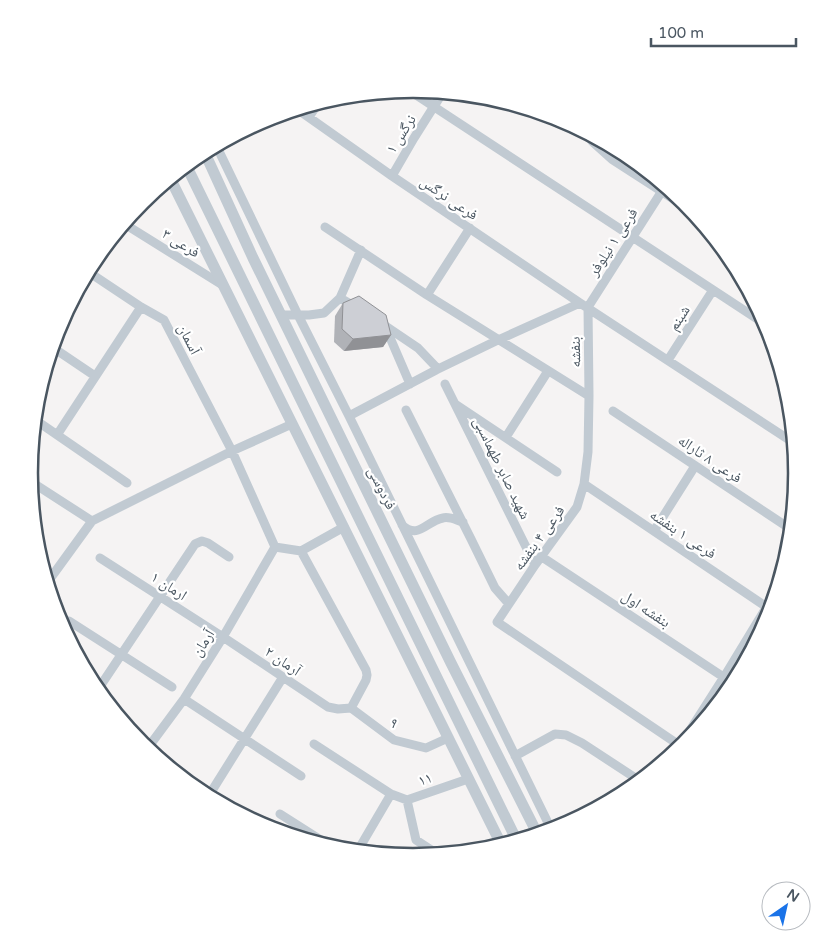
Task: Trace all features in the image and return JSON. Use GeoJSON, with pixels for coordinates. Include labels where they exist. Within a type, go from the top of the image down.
{"type":"FeatureCollection","features":[{"type":"Feature","properties":{"kind":"street"},"geometry":{"type":"LineString","coordinates":[[420,98],[755,317]]}},
{"type":"Feature","properties":{"kind":"street","name":"نرگس ۱"},"geometry":{"type":"LineString","coordinates":[[392,176],[440,98]]}},
{"type":"Feature","properties":{"kind":"street"},"geometry":{"type":"LineString","coordinates":[[309,117],[313,111]]}},
{"type":"Feature","properties":{"kind":"street","name":"فرعی نرگس"},"geometry":{"type":"LineString","coordinates":[[304,113],[392,176],[787,438]]}},
{"type":"Feature","properties":{"kind":"street"},"geometry":{"type":"LineString","coordinates":[[602,149],[613,159],[658,188]]}},
{"type":"Feature","properties":{"kind":"street"},"geometry":{"type":"LineString","coordinates":[[219,152],[549,823]]}},
{"type":"Feature","properties":{"kind":"street","name":"فردوسی"},"geometry":{"type":"LineString","coordinates":[[208,159],[253,258],[356,469],[535,829]]}},
{"type":"Feature","properties":{"kind":"street"},"geometry":{"type":"LineString","coordinates":[[189,171],[514,835]]}},
{"type":"Feature","properties":{"kind":"street"},"geometry":{"type":"LineString","coordinates":[[173,184],[498,838]]}},
{"type":"Feature","properties":{"kind":"street","name":"فرعی ۱ نیلوفر"},"geometry":{"type":"LineString","coordinates":[[584,305],[632,238],[662,192]]}},
{"type":"Feature","properties":{"kind":"street"},"geometry":{"type":"LineString","coordinates":[[325,227],[427,295],[589,396]]}},
{"type":"Feature","properties":{"kind":"street","name":"فرعی ۳"},"geometry":{"type":"LineString","coordinates":[[129,228],[224,286]]}},
{"type":"Feature","properties":{"kind":"street"},"geometry":{"type":"LineString","coordinates":[[427,295],[470,228]]}},
{"type":"Feature","properties":{"kind":"street"},"geometry":{"type":"LineString","coordinates":[[281,315],[309,316],[324,313],[340,298],[361,250]]}},
{"type":"Feature","properties":{"kind":"street","name":"آسمان"},"geometry":{"type":"LineString","coordinates":[[94,275],[164,320],[232,451],[275,547]]}},
{"type":"Feature","properties":{"kind":"street","name":"شبنم"},"geometry":{"type":"LineString","coordinates":[[668,360],[713,290]]}},
{"type":"Feature","properties":{"kind":"street"},"geometry":{"type":"LineString","coordinates":[[340,298],[418,348],[438,369]]}},
{"type":"Feature","properties":{"kind":"street"},"geometry":{"type":"LineString","coordinates":[[349,416],[498,340],[584,305]]}},
{"type":"Feature","properties":{"kind":"street","name":"بنفشه"},"geometry":{"type":"LineString","coordinates":[[584,305],[589,396],[588,452],[584,484]]}},
{"type":"Feature","properties":{"kind":"street"},"geometry":{"type":"LineString","coordinates":[[57,435],[141,307]]}},
{"type":"Feature","properties":{"kind":"street"},"geometry":{"type":"LineString","coordinates":[[385,326],[410,384]]}},
{"type":"Feature","properties":{"kind":"street"},"geometry":{"type":"LineString","coordinates":[[58,351],[95,376]]}},
{"type":"Feature","properties":{"kind":"street"},"geometry":{"type":"LineString","coordinates":[[506,437],[548,371]]}},
{"type":"Feature","properties":{"kind":"street","name":"شهید صابر طهماسبی"},"geometry":{"type":"LineString","coordinates":[[445,384],[535,565]]}},
{"type":"Feature","properties":{"kind":"street"},"geometry":{"type":"LineString","coordinates":[[455,404],[557,472]]}},
{"type":"Feature","properties":{"kind":"street"},"geometry":{"type":"LineString","coordinates":[[406,410],[494,588],[509,604]]}},
{"type":"Feature","properties":{"kind":"street","name":"فرعی ۸ ثاراله"},"geometry":{"type":"LineString","coordinates":[[613,411],[784,525]]}},
{"type":"Feature","properties":{"kind":"street"},"geometry":{"type":"LineString","coordinates":[[52,576],[92,521],[232,451],[292,424]]}},
{"type":"Feature","properties":{"kind":"street"},"geometry":{"type":"LineString","coordinates":[[41,425],[127,483]]}},
{"type":"Feature","properties":{"kind":"street"},"geometry":{"type":"LineString","coordinates":[[356,469],[372,463]]}},
{"type":"Feature","properties":{"kind":"street"},"geometry":{"type":"LineString","coordinates":[[654,531],[696,466]]}},
{"type":"Feature","properties":{"kind":"street","name":"فرعی ۱ بنفشه"},"geometry":{"type":"LineString","coordinates":[[584,484],[765,605]]}},
{"type":"Feature","properties":{"kind":"street","name":"فرعی ۴ بنفشه"},"geometry":{"type":"LineString","coordinates":[[584,484],[578,507],[535,565],[497,622],[675,743]]}},
{"type":"Feature","properties":{"kind":"street"},"geometry":{"type":"LineString","coordinates":[[38,485],[92,521]]}},
{"type":"Feature","properties":{"kind":"street"},"geometry":{"type":"LineString","coordinates":[[401,524],[406,529],[415,531],[444,517],[463,522]]}},
{"type":"Feature","properties":{"kind":"street"},"geometry":{"type":"LineString","coordinates":[[275,547],[301,552],[344,527]]}},
{"type":"Feature","properties":{"kind":"street"},"geometry":{"type":"LineString","coordinates":[[102,683],[195,544],[202,540],[229,557]]}},
{"type":"Feature","properties":{"kind":"street","name":"آرمان"},"geometry":{"type":"LineString","coordinates":[[151,743],[184,699],[223,637],[275,547]]}},
{"type":"Feature","properties":{"kind":"street"},"geometry":{"type":"LineString","coordinates":[[301,552],[366,670],[366,680],[351,708]]}},
{"type":"Feature","properties":{"kind":"street","name":"بنفشه اول"},"geometry":{"type":"LineString","coordinates":[[542,557],[727,679]]}},
{"type":"Feature","properties":{"kind":"street","name":"ارمان ۱"},"geometry":{"type":"LineString","coordinates":[[100,558],[223,637]]}},
{"type":"Feature","properties":{"kind":"street"},"geometry":{"type":"LineString","coordinates":[[69,621],[172,687]]}},
{"type":"Feature","properties":{"kind":"street"},"geometry":{"type":"LineString","coordinates":[[702,712],[753,633]]}},
{"type":"Feature","properties":{"kind":"street","name":"آرمان ۲"},"geometry":{"type":"LineString","coordinates":[[223,637],[328,707],[338,709],[351,708]]}},
{"type":"Feature","properties":{"kind":"street"},"geometry":{"type":"LineString","coordinates":[[212,790],[283,677]]}},
{"type":"Feature","properties":{"kind":"street"},"geometry":{"type":"LineString","coordinates":[[184,699],[301,776]]}},
{"type":"Feature","properties":{"kind":"street","name":"۹"},"geometry":{"type":"LineString","coordinates":[[351,708],[394,740],[426,748],[448,738]]}},
{"type":"Feature","properties":{"kind":"street"},"geometry":{"type":"LineString","coordinates":[[515,756],[555,734],[566,735],[582,743],[634,777]]}},
{"type":"Feature","properties":{"kind":"street","name":"۱۱"},"geometry":{"type":"LineString","coordinates":[[314,744],[391,794],[407,800],[468,779]]}},
{"type":"Feature","properties":{"kind":"street"},"geometry":{"type":"LineString","coordinates":[[361,845],[391,794]]}},
{"type":"Feature","properties":{"kind":"street"},"geometry":{"type":"LineString","coordinates":[[407,800],[416,840],[428,848]]}},
{"type":"Feature","properties":{"kind":"street"},"geometry":{"type":"LineString","coordinates":[[280,814],[313,835]]}},
{"type":"Feature","properties":{"kind":"building"},"geometry":{"type":"Polygon","coordinates":[[[359,296],[386,315],[391,335],[353,339],[342,329],[343,303],[359,296]]]}}]}
